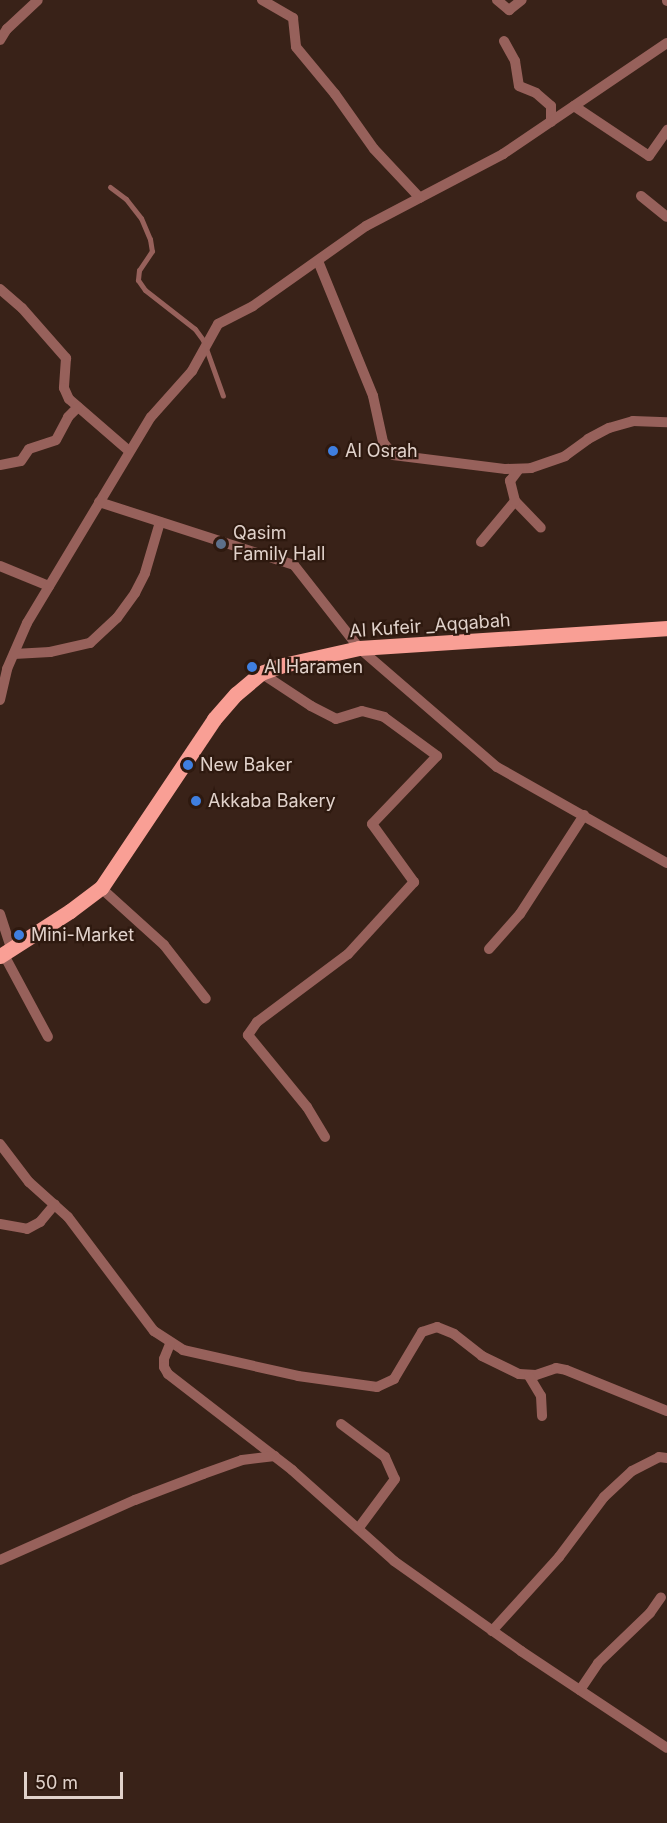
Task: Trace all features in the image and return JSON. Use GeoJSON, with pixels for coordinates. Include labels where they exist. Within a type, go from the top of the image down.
{"type":"FeatureCollection","features":[{"type":"Feature","properties":{"kind":"main road","name":"Al Kufeir _Aqqabah"},"geometry":{"type":"LineString","coordinates":[[5,952],[70,911],[101,888],[214,719],[236,694],[261,673],[283,665],[359,648],[667,628]]}},
{"type":"Feature","properties":{"kind":"street"},"geometry":{"type":"LineString","coordinates":[[0,40],[7,29],[38,0]]}},
{"type":"Feature","properties":{"kind":"street"},"geometry":{"type":"LineString","coordinates":[[261,0],[293,18],[296,47],[335,94],[374,149],[420,198]]}},
{"type":"Feature","properties":{"kind":"street"},"geometry":{"type":"LineString","coordinates":[[497,0],[509,10],[522,0]]}},
{"type":"Feature","properties":{"kind":"street"},"geometry":{"type":"LineString","coordinates":[[504,41],[515,61],[519,86],[536,93],[551,106],[551,122]]}},
{"type":"Feature","properties":{"kind":"street"},"geometry":{"type":"LineString","coordinates":[[0,700],[2,686],[27,623],[129,451],[151,417],[192,371],[218,324],[253,306],[366,226],[503,154],[667,42]]}},
{"type":"Feature","properties":{"kind":"street"},"geometry":{"type":"LineString","coordinates":[[574,106],[649,156],[667,130]]}},
{"type":"Feature","properties":{"kind":"street"},"geometry":{"type":"LineString","coordinates":[[641,196],[667,217]]}},
{"type":"Feature","properties":{"kind":"street"},"geometry":{"type":"LineString","coordinates":[[318,261],[373,396],[383,442],[388,450],[400,457],[519,469],[554,462],[598,433],[621,424],[646,421],[667,422]]}},
{"type":"Feature","properties":{"kind":"street"},"geometry":{"type":"LineString","coordinates":[[0,288],[22,308],[66,358],[64,388],[69,399],[129,451]]}},
{"type":"Feature","properties":{"kind":"street"},"geometry":{"type":"LineString","coordinates":[[0,465],[21,461],[29,449],[56,440],[68,417],[78,407]]}},
{"type":"Feature","properties":{"kind":"street"},"geometry":{"type":"LineString","coordinates":[[519,469],[510,480],[515,501],[541,528]]}},
{"type":"Feature","properties":{"kind":"street"},"geometry":{"type":"LineString","coordinates":[[481,542],[515,501]]}},
{"type":"Feature","properties":{"kind":"street"},"geometry":{"type":"LineString","coordinates":[[99,502],[294,565],[359,648],[497,766],[667,863]]}},
{"type":"Feature","properties":{"kind":"street"},"geometry":{"type":"LineString","coordinates":[[14,654],[50,652],[90,643],[117,618],[135,593],[145,573],[160,522]]}},
{"type":"Feature","properties":{"kind":"street"},"geometry":{"type":"LineString","coordinates":[[0,566],[49,586]]}},
{"type":"Feature","properties":{"kind":"street"},"geometry":{"type":"LineString","coordinates":[[261,673],[311,706],[336,719],[362,711],[384,717],[437,756],[372,824],[414,882],[348,954],[256,1022],[248,1035],[307,1107],[325,1137]]}},
{"type":"Feature","properties":{"kind":"street"},"geometry":{"type":"LineString","coordinates":[[489,949],[520,914],[584,815]]}},
{"type":"Feature","properties":{"kind":"street"},"geometry":{"type":"LineString","coordinates":[[101,888],[164,945],[206,999]]}},
{"type":"Feature","properties":{"kind":"street"},"geometry":{"type":"LineString","coordinates":[[0,914],[5,952],[48,1037]]}},
{"type":"Feature","properties":{"kind":"street"},"geometry":{"type":"LineString","coordinates":[[0,1144],[29,1182],[68,1217],[146,1322],[170,1344],[196,1355],[298,1376],[377,1387],[394,1379],[422,1332],[437,1327],[454,1334],[494,1364],[529,1376],[556,1368],[566,1370],[667,1411]]}},
{"type":"Feature","properties":{"kind":"street"},"geometry":{"type":"LineString","coordinates":[[2,1226],[27,1229],[40,1222],[55,1204]]}},
{"type":"Feature","properties":{"kind":"street"},"geometry":{"type":"LineString","coordinates":[[170,1344],[164,1359],[164,1367],[168,1374],[275,1456],[394,1561],[492,1631],[667,1748]]}},
{"type":"Feature","properties":{"kind":"street"},"geometry":{"type":"LineString","coordinates":[[529,1376],[541,1396],[542,1416]]}},
{"type":"Feature","properties":{"kind":"street"},"geometry":{"type":"LineString","coordinates":[[341,1424],[385,1457],[395,1479],[358,1529]]}},
{"type":"Feature","properties":{"kind":"street"},"geometry":{"type":"LineString","coordinates":[[0,1560],[135,1500],[203,1474],[242,1460],[275,1456]]}},
{"type":"Feature","properties":{"kind":"street"},"geometry":{"type":"LineString","coordinates":[[492,1631],[559,1557],[604,1497],[632,1471],[659,1457],[667,1458]]}},
{"type":"Feature","properties":{"kind":"street"},"geometry":{"type":"LineString","coordinates":[[580,1690],[598,1663],[650,1613],[661,1597]]}},
{"type":"Feature","properties":{"kind":"lane"},"geometry":{"type":"LineString","coordinates":[[110,187],[126,199],[141,218],[150,239],[152,251],[139,270],[138,280],[145,290],[195,329],[205,344],[223,396]]}},
{"type":"Feature","properties":{"kind":"place","name":"Al Osrah"},"geometry":{"type":"Point","coordinates":[333,451]}},
{"type":"Feature","properties":{"kind":"place","name":"Qasim Family Hall"},"geometry":{"type":"Point","coordinates":[221,544]}},
{"type":"Feature","properties":{"kind":"place","name":"Al Haramen"},"geometry":{"type":"Point","coordinates":[252,667]}},
{"type":"Feature","properties":{"kind":"place","name":"New Baker"},"geometry":{"type":"Point","coordinates":[188,765]}},
{"type":"Feature","properties":{"kind":"place","name":"Akkaba Bakery"},"geometry":{"type":"Point","coordinates":[196,801]}},
{"type":"Feature","properties":{"kind":"place","name":"Mini-Market"},"geometry":{"type":"Point","coordinates":[19,935]}}]}
